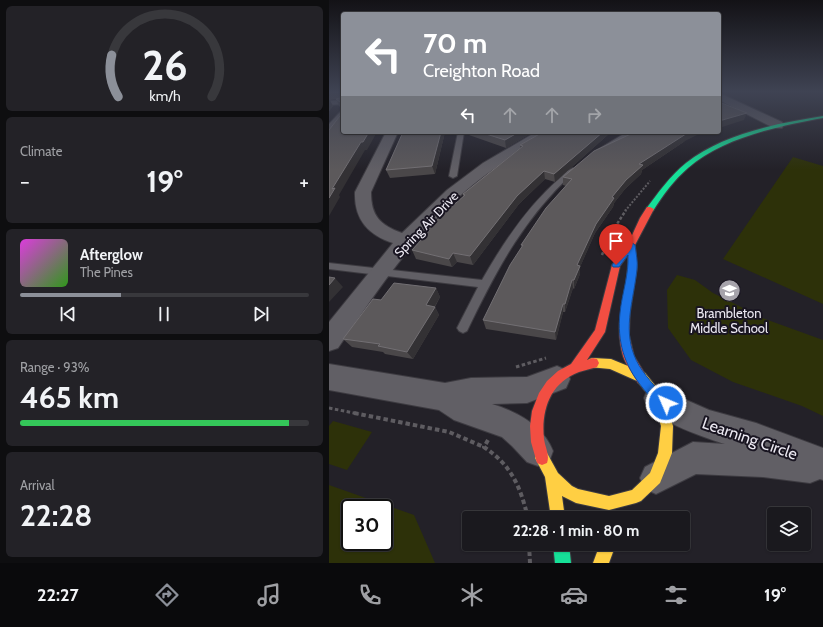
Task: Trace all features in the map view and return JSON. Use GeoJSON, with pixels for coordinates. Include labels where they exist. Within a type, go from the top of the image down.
{"type":"FeatureCollection","features":[{"type":"Feature","properties":{"kind":"street"},"geometry":{"type":"LineString","coordinates":[[762,117],[777,125]]}},
{"type":"Feature","properties":{"kind":"street"},"geometry":{"type":"LineString","coordinates":[[645,487],[613,503],[590,502],[569,493],[552,477],[544,465],[538,451],[535,430],[538,410],[545,393],[567,372],[601,332],[616,265],[631,245],[644,218],[658,197],[686,166],[725,143],[758,130],[777,125],[823,118]]}},
{"type":"Feature","properties":{"kind":"street"},"geometry":{"type":"LineString","coordinates":[[391,134],[363,192],[363,209],[373,225],[391,237],[406,241]]}},
{"type":"Feature","properties":{"kind":"street","name":"Spring Air Drive"},"geometry":{"type":"LineString","coordinates":[[329,340],[406,241],[452,194],[506,154],[541,134]]}},
{"type":"Feature","properties":{"kind":"street"},"geometry":{"type":"LineString","coordinates":[[627,507],[645,487],[665,458],[668,437],[666,417],[650,388],[629,357],[624,335],[625,312],[633,268],[631,245]]}},
{"type":"Feature","properties":{"kind":"street"},"geometry":{"type":"LineString","coordinates":[[329,377],[445,397],[471,391],[527,390],[567,372],[593,363],[610,363],[627,369],[650,388]]}},
{"type":"Feature","properties":{"kind":"street","name":"Learning Circle"},"geometry":{"type":"LineString","coordinates":[[650,388],[674,409],[708,424],[756,438],[823,464]]}},
{"type":"Feature","properties":{"kind":"street"},"geometry":{"type":"LineString","coordinates":[[445,397],[464,410],[497,420],[512,427],[523,435],[538,451]]}},
{"type":"Feature","properties":{"kind":"street","name":"Learning Circle"},"geometry":{"type":"LineString","coordinates":[[645,487],[693,458],[763,461],[823,468]]}},
{"type":"Feature","properties":{"kind":"street"},"geometry":{"type":"LineString","coordinates":[[552,477],[557,511]]}},
{"type":"Feature","properties":{"kind":"street"},"geometry":{"type":"LineString","coordinates":[[562,551],[563,563]]}},
{"type":"Feature","properties":{"kind":"street"},"geometry":{"type":"LineString","coordinates":[[601,563],[605,551]]}},
{"type":"Feature","properties":{"kind":"lane"},"geometry":{"type":"LineString","coordinates":[[329,128],[338,117]]}},
{"type":"Feature","properties":{"kind":"lane"},"geometry":{"type":"LineString","coordinates":[[453,176],[461,134]]}},
{"type":"Feature","properties":{"kind":"lane"},"geometry":{"type":"LineString","coordinates":[[593,155],[628,134]]}},
{"type":"Feature","properties":{"kind":"lane"},"geometry":{"type":"LineString","coordinates":[[463,328],[484,284],[501,254],[534,208],[582,162]]}},
{"type":"Feature","properties":{"kind":"lane"},"geometry":{"type":"LineString","coordinates":[[329,266],[484,284]]}},
{"type":"Feature","properties":{"kind":"path"},"geometry":{"type":"LineString","coordinates":[[329,408],[449,432],[485,447]]}},
{"type":"Feature","properties":{"kind":"path"},"geometry":{"type":"LineString","coordinates":[[529,551],[530,563]]}},
{"type":"Feature","properties":{"kind":"green space"},"geometry":{"type":"Polygon","coordinates":[[[793,157],[823,166],[823,304],[723,259],[793,157]]]}},
{"type":"Feature","properties":{"kind":"green space"},"geometry":{"type":"Polygon","coordinates":[[[677,275],[695,280],[713,293],[765,319],[823,340],[823,416],[802,406],[733,382],[691,360],[668,328],[667,290],[677,275]]]}},
{"type":"Feature","properties":{"kind":"green space"},"geometry":{"type":"Polygon","coordinates":[[[333,421],[372,432],[347,470],[329,464],[329,426],[333,421]]]}},
{"type":"Feature","properties":{"kind":"green space"},"geometry":{"type":"Polygon","coordinates":[[[329,485],[369,499],[341,499],[341,551],[393,551],[393,508],[414,515],[435,563],[329,563],[329,485]]]}},
{"type":"Feature","properties":{"kind":"building"},"geometry":{"type":"Polygon","coordinates":[[[339,117],[341,117],[341,134],[368,134],[363,142],[361,142],[332,189],[335,188],[329,198],[329,130],[339,117]]]}},
{"type":"Feature","properties":{"kind":"building"},"geometry":{"type":"Polygon","coordinates":[[[721,117],[732,117],[721,120],[721,117]]]}},
{"type":"Feature","properties":{"kind":"building"},"geometry":{"type":"Polygon","coordinates":[[[402,134],[440,134],[432,166],[386,170],[402,134]]]}},
{"type":"Feature","properties":{"kind":"building"},"geometry":{"type":"Polygon","coordinates":[[[486,134],[516,134],[505,140],[486,134]]]}},
{"type":"Feature","properties":{"kind":"building"},"geometry":{"type":"Polygon","coordinates":[[[539,134],[601,134],[554,174],[544,171],[517,196],[470,256],[453,253],[449,259],[412,250],[441,216],[465,195],[463,194],[523,146],[520,145],[539,134]]]}},
{"type":"Feature","properties":{"kind":"building"},"geometry":{"type":"Polygon","coordinates":[[[631,134],[686,134],[639,164],[643,165],[626,180],[612,197],[614,198],[596,224],[577,265],[580,266],[574,280],[572,280],[555,332],[483,320],[510,265],[523,245],[521,245],[546,208],[572,179],[563,177],[594,151],[631,134]]]}},
{"type":"Feature","properties":{"kind":"building"},"geometry":{"type":"Polygon","coordinates":[[[329,277],[335,278],[329,285],[329,277]]]}},
{"type":"Feature","properties":{"kind":"building"},"geometry":{"type":"Polygon","coordinates":[[[394,283],[436,288],[426,305],[435,307],[407,352],[378,346],[380,344],[343,339],[373,299],[381,300],[394,283]]]}},
{"type":"Feature","properties":{"kind":"traffic: fast"},"geometry":{"type":"LineString","coordinates":[[650,209],[675,177],[689,164],[706,153],[732,141],[758,132],[822,117]]}},
{"type":"Feature","properties":{"kind":"traffic: fast"},"geometry":{"type":"LineString","coordinates":[[562,551],[563,563]]}},
{"type":"Feature","properties":{"kind":"traffic: slow"},"geometry":{"type":"LineString","coordinates":[[542,458],[553,478],[567,491],[576,496],[609,503],[636,496],[655,478],[665,453],[667,426],[659,399],[641,377],[611,364],[593,363]]}},
{"type":"Feature","properties":{"kind":"traffic: slow"},"geometry":{"type":"LineString","coordinates":[[552,477],[557,511]]}},
{"type":"Feature","properties":{"kind":"traffic: slow"},"geometry":{"type":"LineString","coordinates":[[601,563],[605,551]]}},
{"type":"Feature","properties":{"kind":"traffic: jam"},"geometry":{"type":"LineString","coordinates":[[576,366],[600,332],[616,265],[631,245],[650,209]]}},
{"type":"Feature","properties":{"kind":"traffic: jam"},"geometry":{"type":"LineString","coordinates":[[631,245],[633,268],[625,312],[624,335],[629,357],[642,379]]}},
{"type":"Feature","properties":{"kind":"traffic: jam"},"geometry":{"type":"LineString","coordinates":[[542,458],[536,426],[538,411],[543,397],[551,385],[562,375],[576,368],[593,363]]}},
{"type":"Feature","properties":{"kind":"place","name":"Brambleton Middle School"},"geometry":{"type":"Point","coordinates":[729,291]}},
{"type":"Feature","properties":{"kind":"route"},"geometry":{"type":"LineString","coordinates":[[616,265],[631,245],[633,268],[625,312],[624,335],[629,357],[642,378],[651,387],[658,398],[666,403]]}}]}
